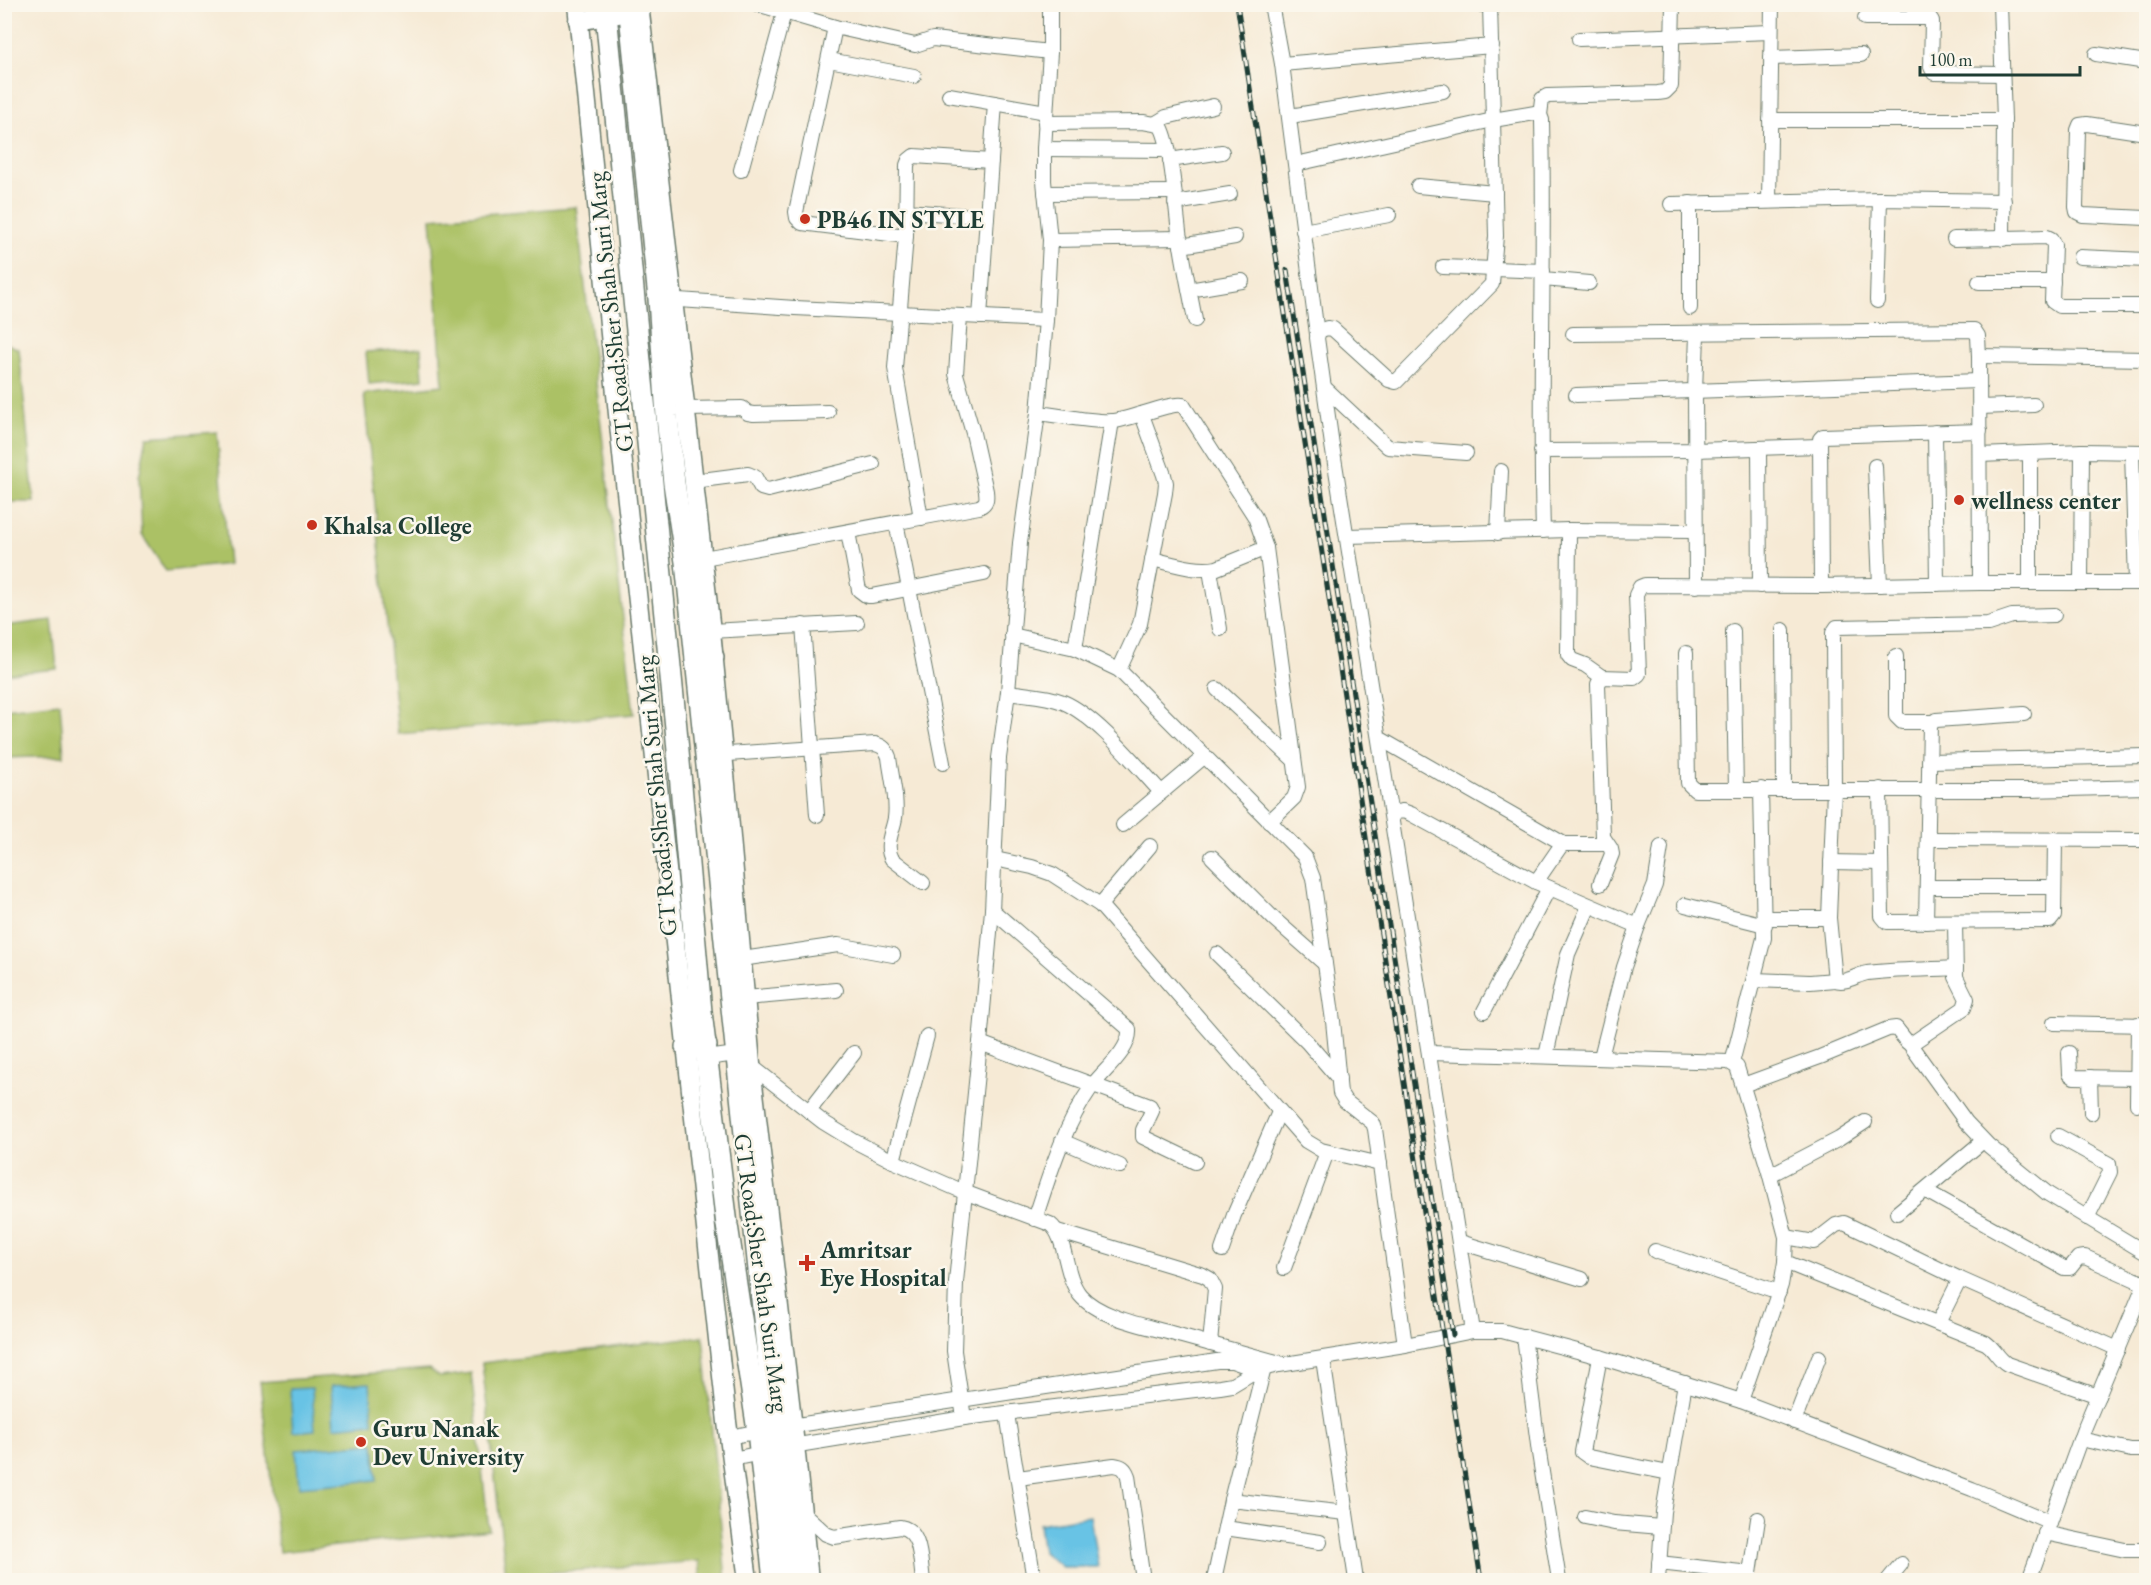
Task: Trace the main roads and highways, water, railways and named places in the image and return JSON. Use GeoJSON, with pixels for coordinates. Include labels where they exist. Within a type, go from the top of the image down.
{"type":"FeatureCollection","features":[{"type":"Feature","properties":{"kind":"main road"},"geometry":{"type":"LineString","coordinates":[[637,7],[577,13],[619,429],[700,1050],[729,1437],[748,1581]]}},
{"type":"Feature","properties":{"kind":"main road","name":"GT Road;Sher Shah Suri Marg"},"geometry":{"type":"LineString","coordinates":[[637,7],[666,299],[667,416],[694,560],[744,1058],[775,1429],[791,1581]]}},
{"type":"Feature","properties":{"kind":"main road","name":"GT Road;Sher Shah Suri Marg"},"geometry":{"type":"LineString","coordinates":[[606,10],[700,1050],[727,1225],[775,1429]]}},
{"type":"Feature","properties":{"kind":"main road"},"geometry":{"type":"LineString","coordinates":[[666,299],[686,409],[694,481],[694,560],[711,631],[704,658]]}},
{"type":"Feature","properties":{"kind":"main road"},"geometry":{"type":"LineString","coordinates":[[734,960],[745,998],[744,1058]]}},
{"type":"Feature","properties":{"kind":"main road"},"geometry":{"type":"LineString","coordinates":[[778,1449],[802,1512],[808,1581]]}},
{"type":"Feature","properties":{"kind":"main road","name":"GT Road;Sher Shah Suri Marg"},"geometry":{"type":"LineString","coordinates":[[774,1581],[778,1449]]}},
{"type":"Feature","properties":{"kind":"water"},"geometry":{"type":"Polygon","coordinates":[[[370,1383],[373,1423],[334,1427],[331,1386],[370,1383]]]}},
{"type":"Feature","properties":{"kind":"water"},"geometry":{"type":"Polygon","coordinates":[[[312,1388],[315,1430],[293,1432],[290,1389],[312,1388]]]}},
{"type":"Feature","properties":{"kind":"water"},"geometry":{"type":"Polygon","coordinates":[[[374,1443],[377,1480],[299,1487],[296,1450],[374,1443]]]}},
{"type":"Feature","properties":{"kind":"water"},"geometry":{"type":"Polygon","coordinates":[[[1090,1516],[1098,1567],[1062,1567],[1043,1552],[1039,1524],[1090,1516]]]}},
{"type":"Feature","properties":{"kind":"railway"},"geometry":{"type":"LineString","coordinates":[[1237,4],[1481,1580]]}},
{"type":"Feature","properties":{"kind":"railway"},"geometry":{"type":"LineString","coordinates":[[1287,270],[1453,1335]]}},
{"type":"Feature","properties":{"kind":"place","name":"PB46 IN STYLE"},"geometry":{"type":"Point","coordinates":[805,219]}},
{"type":"Feature","properties":{"kind":"place","name":"wellness center"},"geometry":{"type":"Point","coordinates":[1959,500]}},
{"type":"Feature","properties":{"kind":"place","name":"Khalsa College"},"geometry":{"type":"Point","coordinates":[312,525]}},
{"type":"Feature","properties":{"kind":"place","name":"Amritsar Eye Hospital"},"geometry":{"type":"Point","coordinates":[807,1263]}},
{"type":"Feature","properties":{"kind":"place","name":"Guru Nanak Dev University"},"geometry":{"type":"Point","coordinates":[361,1442]}}]}
